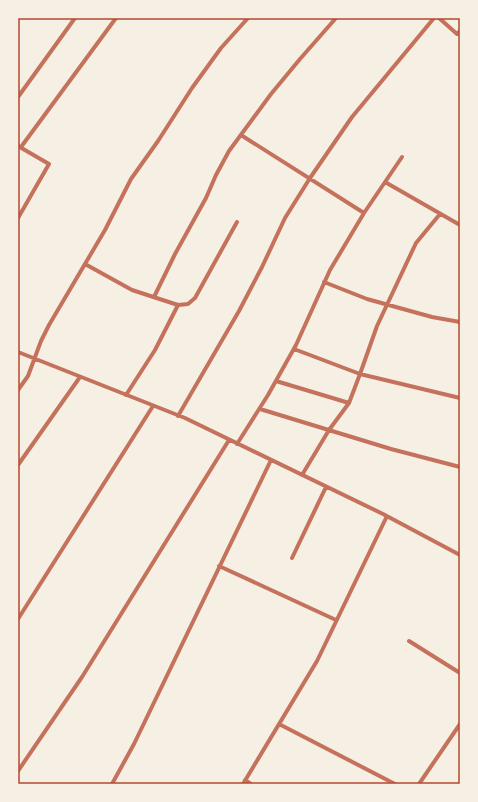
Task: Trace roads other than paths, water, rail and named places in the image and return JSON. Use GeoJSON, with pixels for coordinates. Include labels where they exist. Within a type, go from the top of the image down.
{"type":"FeatureCollection","features":[{"type":"Feature","properties":{"kind":"street"},"geometry":{"type":"LineString","coordinates":[[18,97],[75,18]]}},
{"type":"Feature","properties":{"kind":"street"},"geometry":{"type":"LineString","coordinates":[[18,218],[49,164],[19,147],[116,18]]}},
{"type":"Feature","properties":{"kind":"street"},"geometry":{"type":"LineString","coordinates":[[18,390],[28,376],[41,341],[49,325],[105,230],[131,179],[158,141],[192,88],[221,48],[248,18]]}},
{"type":"Feature","properties":{"kind":"street"},"geometry":{"type":"LineString","coordinates":[[154,297],[229,151],[271,94],[336,18]]}},
{"type":"Feature","properties":{"kind":"street"},"geometry":{"type":"LineString","coordinates":[[178,416],[240,311],[285,218],[310,178],[352,116],[434,18]]}},
{"type":"Feature","properties":{"kind":"street"},"geometry":{"type":"LineString","coordinates":[[439,18],[457,34],[460,31]]}},
{"type":"Feature","properties":{"kind":"street"},"geometry":{"type":"LineString","coordinates":[[241,135],[364,213]]}},
{"type":"Feature","properties":{"kind":"street"},"geometry":{"type":"LineString","coordinates":[[238,444],[294,349],[330,270],[364,213],[402,157]]}},
{"type":"Feature","properties":{"kind":"street"},"geometry":{"type":"LineString","coordinates":[[385,182],[460,225]]}},
{"type":"Feature","properties":{"kind":"street"},"geometry":{"type":"LineString","coordinates":[[302,475],[329,430],[349,402],[377,326],[416,243],[440,214]]}},
{"type":"Feature","properties":{"kind":"street"},"geometry":{"type":"LineString","coordinates":[[85,264],[132,290],[178,305],[188,304],[195,298],[237,222]]}},
{"type":"Feature","properties":{"kind":"street"},"geometry":{"type":"LineString","coordinates":[[324,282],[367,299],[432,317],[460,322]]}},
{"type":"Feature","properties":{"kind":"street"},"geometry":{"type":"LineString","coordinates":[[126,395],[155,350],[178,305]]}},
{"type":"Feature","properties":{"kind":"street"},"geometry":{"type":"LineString","coordinates":[[294,349],[360,374],[460,398]]}},
{"type":"Feature","properties":{"kind":"street"},"geometry":{"type":"LineString","coordinates":[[18,352],[178,416],[387,516],[460,555]]}},
{"type":"Feature","properties":{"kind":"street"},"geometry":{"type":"LineString","coordinates":[[18,465],[80,377]]}},
{"type":"Feature","properties":{"kind":"street"},"geometry":{"type":"LineString","coordinates":[[276,381],[349,402]]}},
{"type":"Feature","properties":{"kind":"street"},"geometry":{"type":"LineString","coordinates":[[18,619],[153,406]]}},
{"type":"Feature","properties":{"kind":"street"},"geometry":{"type":"LineString","coordinates":[[260,409],[391,449],[460,467]]}},
{"type":"Feature","properties":{"kind":"street"},"geometry":{"type":"LineString","coordinates":[[18,771],[82,677],[229,440]]}},
{"type":"Feature","properties":{"kind":"street"},"geometry":{"type":"LineString","coordinates":[[112,784],[137,736],[271,460]]}},
{"type":"Feature","properties":{"kind":"street"},"geometry":{"type":"LineString","coordinates":[[292,558],[326,487]]}},
{"type":"Feature","properties":{"kind":"street"},"geometry":{"type":"LineString","coordinates":[[251,784],[244,782],[317,661],[387,516]]}},
{"type":"Feature","properties":{"kind":"street"},"geometry":{"type":"LineString","coordinates":[[220,566],[336,620]]}},
{"type":"Feature","properties":{"kind":"street"},"geometry":{"type":"LineString","coordinates":[[409,641],[460,673]]}},
{"type":"Feature","properties":{"kind":"street"},"geometry":{"type":"LineString","coordinates":[[279,724],[395,784]]}},
{"type":"Feature","properties":{"kind":"street"},"geometry":{"type":"LineString","coordinates":[[419,784],[460,724]]}}]}
